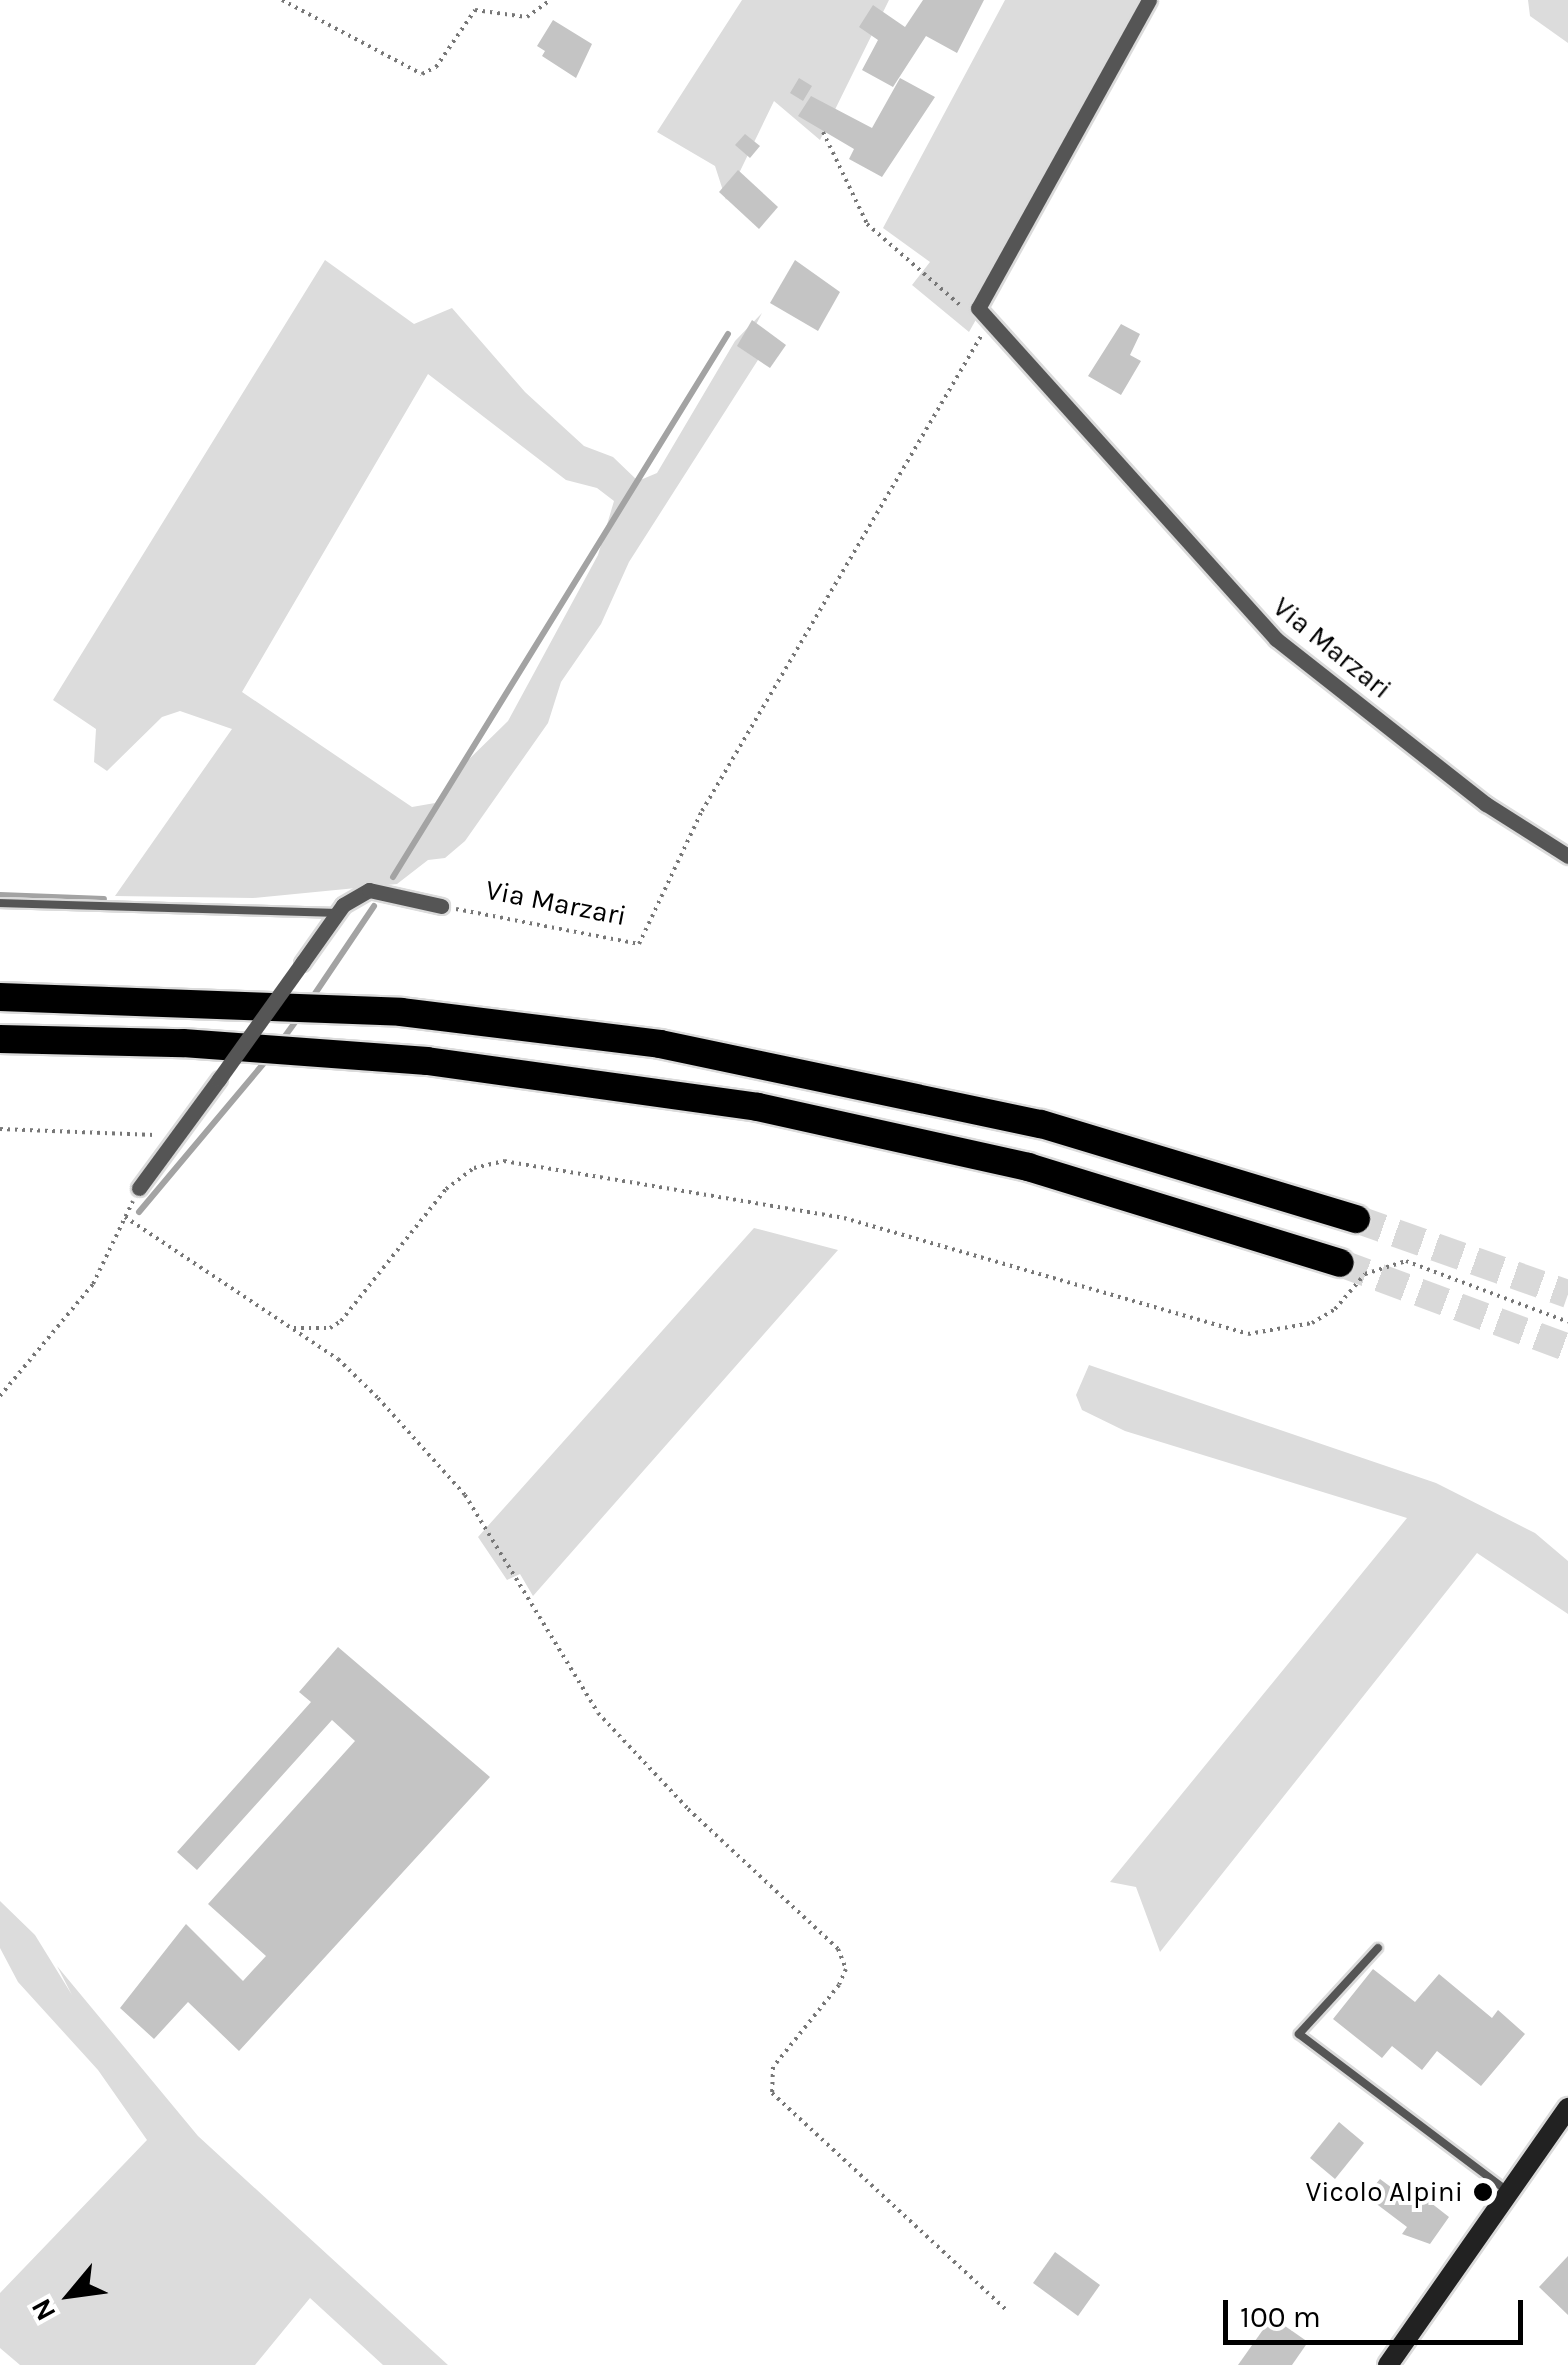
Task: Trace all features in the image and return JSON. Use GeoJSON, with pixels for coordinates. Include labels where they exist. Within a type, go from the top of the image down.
{"type":"FeatureCollection","features":[{"type":"Feature","properties":{"kind":"highway"},"geometry":{"type":"LineString","coordinates":[[0,998],[401,1012],[660,1044],[1041,1124],[1356,1220]]}},
{"type":"Feature","properties":{"kind":"highway"},"geometry":{"type":"LineString","coordinates":[[0,1039],[407,1059],[758,1107],[1028,1167],[1340,1263]]}},
{"type":"Feature","properties":{"kind":"main road"},"geometry":{"type":"LineString","coordinates":[[1388,2365],[1507,2191],[1565,2119]]}},
{"type":"Feature","properties":{"kind":"street"},"geometry":{"type":"LineString","coordinates":[[978,308],[1149,0]]}},
{"type":"Feature","properties":{"kind":"street","name":"Via Marzari"},"geometry":{"type":"LineString","coordinates":[[978,308],[1276,640],[1486,804],[1568,856]]}},
{"type":"Feature","properties":{"kind":"street"},"geometry":{"type":"LineString","coordinates":[[139,1188],[337,913],[370,890],[441,906]]}},
{"type":"Feature","properties":{"kind":"lane"},"geometry":{"type":"LineString","coordinates":[[0,903],[337,913]]}},
{"type":"Feature","properties":{"kind":"lane"},"geometry":{"type":"LineString","coordinates":[[1378,1948],[1299,2034],[1507,2191]]}},
{"type":"Feature","properties":{"kind":"path"},"geometry":{"type":"LineString","coordinates":[[282,0],[422,74],[436,67],[475,10],[527,17],[550,0]]}},
{"type":"Feature","properties":{"kind":"path"},"geometry":{"type":"LineString","coordinates":[[823,132],[867,224],[943,296],[978,308]]}},
{"type":"Feature","properties":{"kind":"path","name":"Via Marzari"},"geometry":{"type":"LineString","coordinates":[[441,906],[639,944],[702,812],[974,357],[981,340],[978,308]]}},
{"type":"Feature","properties":{"kind":"path"},"geometry":{"type":"LineString","coordinates":[[0,1129],[174,1138]]}},
{"type":"Feature","properties":{"kind":"path"},"geometry":{"type":"LineString","coordinates":[[288,1326],[330,1328],[341,1321],[446,1189],[474,1168],[504,1161],[844,1218],[1248,1334],[1312,1322],[1335,1309],[1365,1274],[1406,1261],[1568,1322]]}},
{"type":"Feature","properties":{"kind":"path"},"geometry":{"type":"LineString","coordinates":[[0,1396],[93,1284],[139,1188]]}},
{"type":"Feature","properties":{"kind":"path"},"geometry":{"type":"LineString","coordinates":[[125,1216],[338,1359],[464,1496],[598,1712],[688,1809],[838,1949],[846,1968],[839,1984],[773,2067],[772,2093],[1006,2309]]}},
{"type":"Feature","properties":{"kind":"shaded area"},"geometry":{"type":"Polygon","coordinates":[[[742,0],[889,0],[820,140],[774,101],[726,200],[715,166],[657,132],[742,0]]]}},
{"type":"Feature","properties":{"kind":"shaded area"},"geometry":{"type":"Polygon","coordinates":[[[1005,0],[1156,0],[969,332],[912,285],[930,262],[883,228],[1005,0]]]}},
{"type":"Feature","properties":{"kind":"shaded area"},"geometry":{"type":"Polygon","coordinates":[[[1528,0],[1568,0],[1568,43],[1530,16],[1528,0]]]}},
{"type":"Feature","properties":{"kind":"shaded area"},"geometry":{"type":"Polygon","coordinates":[[[325,260],[414,324],[452,308],[525,392],[584,446],[613,457],[638,481],[657,473],[735,341],[762,313],[748,340],[765,349],[629,562],[601,624],[561,682],[548,723],[465,841],[445,858],[428,860],[397,884],[253,898],[115,896],[232,729],[180,711],[162,717],[107,771],[94,762],[96,729],[53,700],[325,260]],[[428,374],[242,692],[412,807],[435,803],[458,770],[508,721],[598,555],[614,501],[597,488],[566,480],[428,374]]]}},
{"type":"Feature","properties":{"kind":"shaded area"},"geometry":{"type":"Polygon","coordinates":[[[754,1228],[838,1250],[533,1596],[520,1574],[507,1580],[478,1537],[754,1228]]]}},
{"type":"Feature","properties":{"kind":"shaded area"},"geometry":{"type":"Polygon","coordinates":[[[1089,1365],[1436,1483],[1535,1533],[1568,1561],[1568,1614],[1477,1553],[1160,1952],[1136,1887],[1110,1882],[1407,1518],[1125,1431],[1082,1410],[1076,1395],[1089,1365]]]}},
{"type":"Feature","properties":{"kind":"shaded area"},"geometry":{"type":"Polygon","coordinates":[[[0,1901],[35,1935],[72,1995],[57,1966],[198,2136],[448,2365],[383,2365],[310,2298],[255,2365],[20,2365],[0,2348],[0,2293],[147,2140],[98,2070],[18,1982],[0,1948],[0,1901]]]}},
{"type":"Feature","properties":{"kind":"building"},"geometry":{"type":"Polygon","coordinates":[[[923,0],[984,0],[957,53],[926,36],[893,87],[862,70],[878,40],[859,27],[873,5],[905,27],[923,0]]]}},
{"type":"Feature","properties":{"kind":"building"},"geometry":{"type":"Polygon","coordinates":[[[553,20],[592,44],[576,78],[542,56],[545,51],[537,46],[553,20]]]}},
{"type":"Feature","properties":{"kind":"building"},"geometry":{"type":"Polygon","coordinates":[[[799,78],[812,86],[803,101],[790,93],[799,78]]]}},
{"type":"Feature","properties":{"kind":"building"},"geometry":{"type":"Polygon","coordinates":[[[900,78],[935,97],[882,177],[849,159],[854,149],[798,116],[811,96],[872,128],[900,78]]]}},
{"type":"Feature","properties":{"kind":"building"},"geometry":{"type":"Polygon","coordinates":[[[745,134],[760,146],[750,158],[735,145],[745,134]]]}},
{"type":"Feature","properties":{"kind":"building"},"geometry":{"type":"Polygon","coordinates":[[[738,170],[778,207],[759,229],[719,192],[738,170]]]}},
{"type":"Feature","properties":{"kind":"building"},"geometry":{"type":"Polygon","coordinates":[[[795,260],[840,292],[818,331],[770,303],[795,260]]]}},
{"type":"Feature","properties":{"kind":"building"},"geometry":{"type":"Polygon","coordinates":[[[752,320],[786,345],[770,368],[737,346],[752,320]]]}},
{"type":"Feature","properties":{"kind":"building"},"geometry":{"type":"Polygon","coordinates":[[[1121,324],[1140,334],[1130,355],[1141,361],[1121,395],[1088,376],[1121,324]]]}},
{"type":"Feature","properties":{"kind":"building"},"geometry":{"type":"Polygon","coordinates":[[[338,1647],[490,1777],[239,2051],[188,2002],[154,2039],[120,2008],[186,1924],[243,1981],[266,1956],[208,1904],[355,1741],[332,1720],[197,1870],[177,1852],[311,1702],[299,1692],[338,1647]]]}},
{"type":"Feature","properties":{"kind":"building"},"geometry":{"type":"Polygon","coordinates":[[[1373,1969],[1415,2002],[1439,1974],[1492,2018],[1498,2010],[1525,2034],[1481,2086],[1437,2051],[1422,2070],[1392,2046],[1382,2058],[1333,2019],[1373,1969]]]}},
{"type":"Feature","properties":{"kind":"building"},"geometry":{"type":"Polygon","coordinates":[[[1339,2122],[1364,2143],[1335,2179],[1310,2158],[1339,2122]]]}},
{"type":"Feature","properties":{"kind":"building"},"geometry":{"type":"Polygon","coordinates":[[[1380,2179],[1411,2202],[1417,2192],[1449,2217],[1430,2244],[1402,2234],[1407,2227],[1366,2196],[1380,2179]]]}},
{"type":"Feature","properties":{"kind":"building"},"geometry":{"type":"Polygon","coordinates":[[[1055,2252],[1100,2285],[1078,2316],[1033,2283],[1055,2252]]]}},
{"type":"Feature","properties":{"kind":"building"},"geometry":{"type":"Polygon","coordinates":[[[1568,2256],[1568,2315],[1539,2287],[1568,2256]]]}},
{"type":"Feature","properties":{"kind":"building"},"geometry":{"type":"Polygon","coordinates":[[[1272,2317],[1308,2342],[1292,2365],[1238,2365],[1272,2317]]]}},
{"type":"Feature","properties":{"kind":"waterway"},"geometry":{"type":"LineString","coordinates":[[393,877],[728,334]]}},
{"type":"Feature","properties":{"kind":"waterway"},"geometry":{"type":"LineString","coordinates":[[0,895],[104,899]]}},
{"type":"Feature","properties":{"kind":"waterway"},"geometry":{"type":"LineString","coordinates":[[312,998],[374,906]]}},
{"type":"Feature","properties":{"kind":"waterway"},"geometry":{"type":"LineString","coordinates":[[280,1043],[299,1017]]}},
{"type":"Feature","properties":{"kind":"waterway"},"geometry":{"type":"LineString","coordinates":[[139,1212],[269,1057]]}},
{"type":"Feature","properties":{"kind":"tunnel"},"geometry":{"type":"LineString","coordinates":[[1356,1219],[1568,1294]]}},
{"type":"Feature","properties":{"kind":"tunnel"},"geometry":{"type":"LineString","coordinates":[[1340,1263],[1568,1348]]}},
{"type":"Feature","properties":{"kind":"place","name":"Vicolo Alpini"},"geometry":{"type":"Point","coordinates":[1483,2192]}}]}
